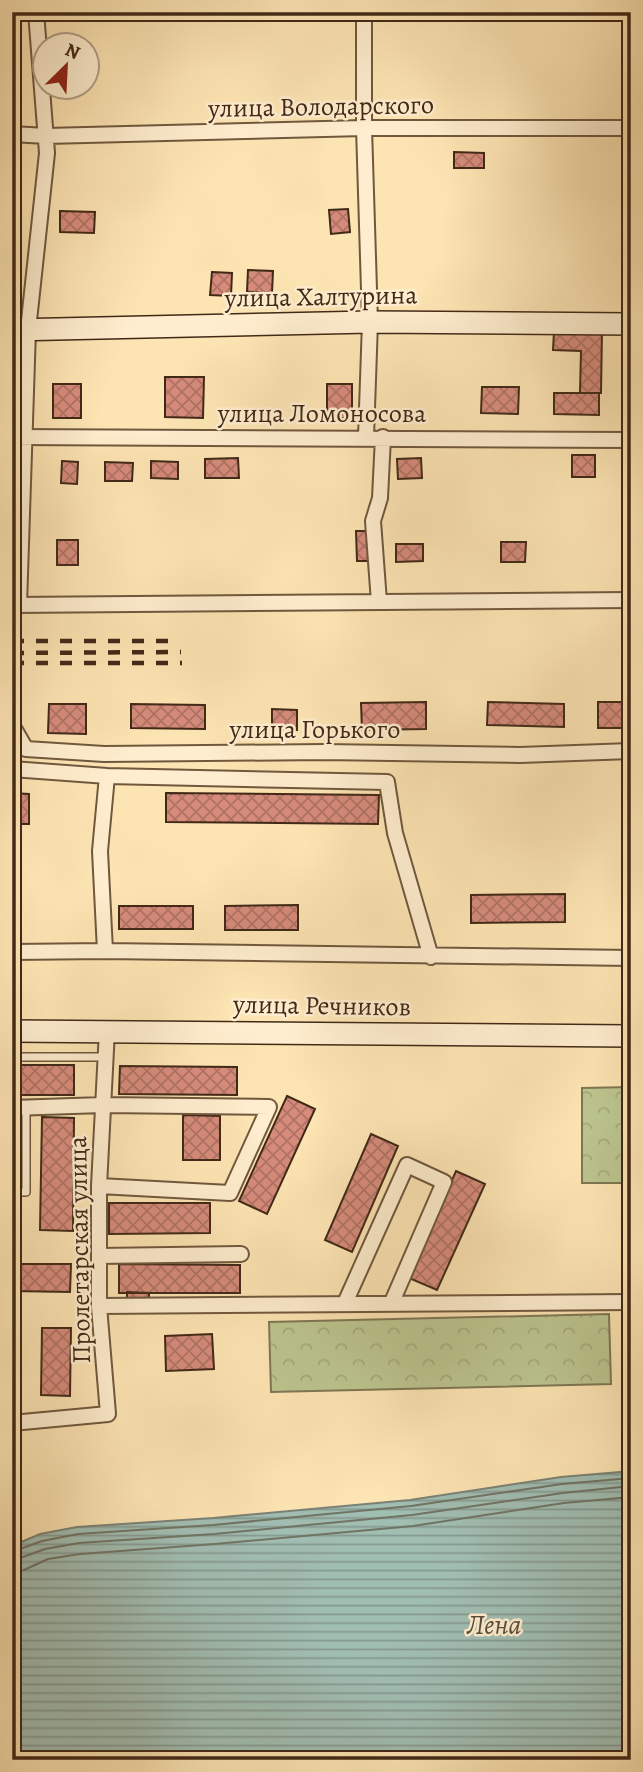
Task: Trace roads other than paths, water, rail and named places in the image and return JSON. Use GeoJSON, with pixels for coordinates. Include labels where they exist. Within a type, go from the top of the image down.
{"type":"FeatureCollection","features":[{"type":"Feature","properties":{"kind":"street"},"geometry":{"type":"LineString","coordinates":[[36,12],[47,153],[20,330],[16,605],[631,600]]}},
{"type":"Feature","properties":{"kind":"street"},"geometry":{"type":"LineString","coordinates":[[364,12],[364,128],[370,322],[366,437]]}},
{"type":"Feature","properties":{"kind":"street","name":"улица Володарского"},"geometry":{"type":"LineString","coordinates":[[12,134],[46,136],[364,128],[631,128]]}},
{"type":"Feature","properties":{"kind":"street","name":"улица Халтурина"},"geometry":{"type":"LineString","coordinates":[[20,330],[370,322],[631,324]]}},
{"type":"Feature","properties":{"kind":"street","name":"улица Ломоносова"},"geometry":{"type":"LineString","coordinates":[[18,437],[631,440]]}},
{"type":"Feature","properties":{"kind":"street"},"geometry":{"type":"LineString","coordinates":[[379,602],[373,521],[380,498],[383,437]]}},
{"type":"Feature","properties":{"kind":"street","name":"улица Горького"},"geometry":{"type":"LineString","coordinates":[[12,725],[26,749],[104,754],[324,752],[520,755],[631,751]]}},
{"type":"Feature","properties":{"kind":"street"},"geometry":{"type":"LineString","coordinates":[[12,769],[107,776],[387,782],[395,833],[431,957]]}},
{"type":"Feature","properties":{"kind":"street"},"geometry":{"type":"LineString","coordinates":[[105,951],[100,851],[107,776]]}},
{"type":"Feature","properties":{"kind":"street"},"geometry":{"type":"LineString","coordinates":[[12,952],[631,958]]}},
{"type":"Feature","properties":{"kind":"street","name":"Пролетарская улица"},"geometry":{"type":"LineString","coordinates":[[12,1423],[108,1414],[99,1306],[99,1186],[107,1030]]}},
{"type":"Feature","properties":{"kind":"street","name":"улица Речников"},"geometry":{"type":"LineString","coordinates":[[12,1031],[631,1036]]}},
{"type":"Feature","properties":{"kind":"street"},"geometry":{"type":"LineString","coordinates":[[19,1108],[103,1105],[269,1107],[230,1193],[99,1186]]}},
{"type":"Feature","properties":{"kind":"street"},"geometry":{"type":"LineString","coordinates":[[345,1303],[407,1165],[444,1182],[392,1302]]}},
{"type":"Feature","properties":{"kind":"street"},"geometry":{"type":"LineString","coordinates":[[99,1256],[241,1254]]}},
{"type":"Feature","properties":{"kind":"street"},"geometry":{"type":"LineString","coordinates":[[99,1306],[631,1302]]}},
{"type":"Feature","properties":{"kind":"lane"},"geometry":{"type":"LineString","coordinates":[[12,1057],[106,1057]]}},
{"type":"Feature","properties":{"kind":"lane"},"geometry":{"type":"LineString","coordinates":[[12,1192],[26,1192],[19,1108]]}},
{"type":"Feature","properties":{"kind":"water","name":"Лена"},"geometry":{"type":"Polygon","coordinates":[[[631,1471],[631,1760],[12,1760],[12,1546],[40,1534],[77,1527],[410,1500],[561,1477],[631,1471]]]}},
{"type":"Feature","properties":{"kind":"railway"},"geometry":{"type":"LineString","coordinates":[[12,641],[179,641]]}},
{"type":"Feature","properties":{"kind":"railway"},"geometry":{"type":"LineString","coordinates":[[12,653],[181,652]]}},
{"type":"Feature","properties":{"kind":"railway"},"geometry":{"type":"LineString","coordinates":[[12,663],[182,663]]}}]}
